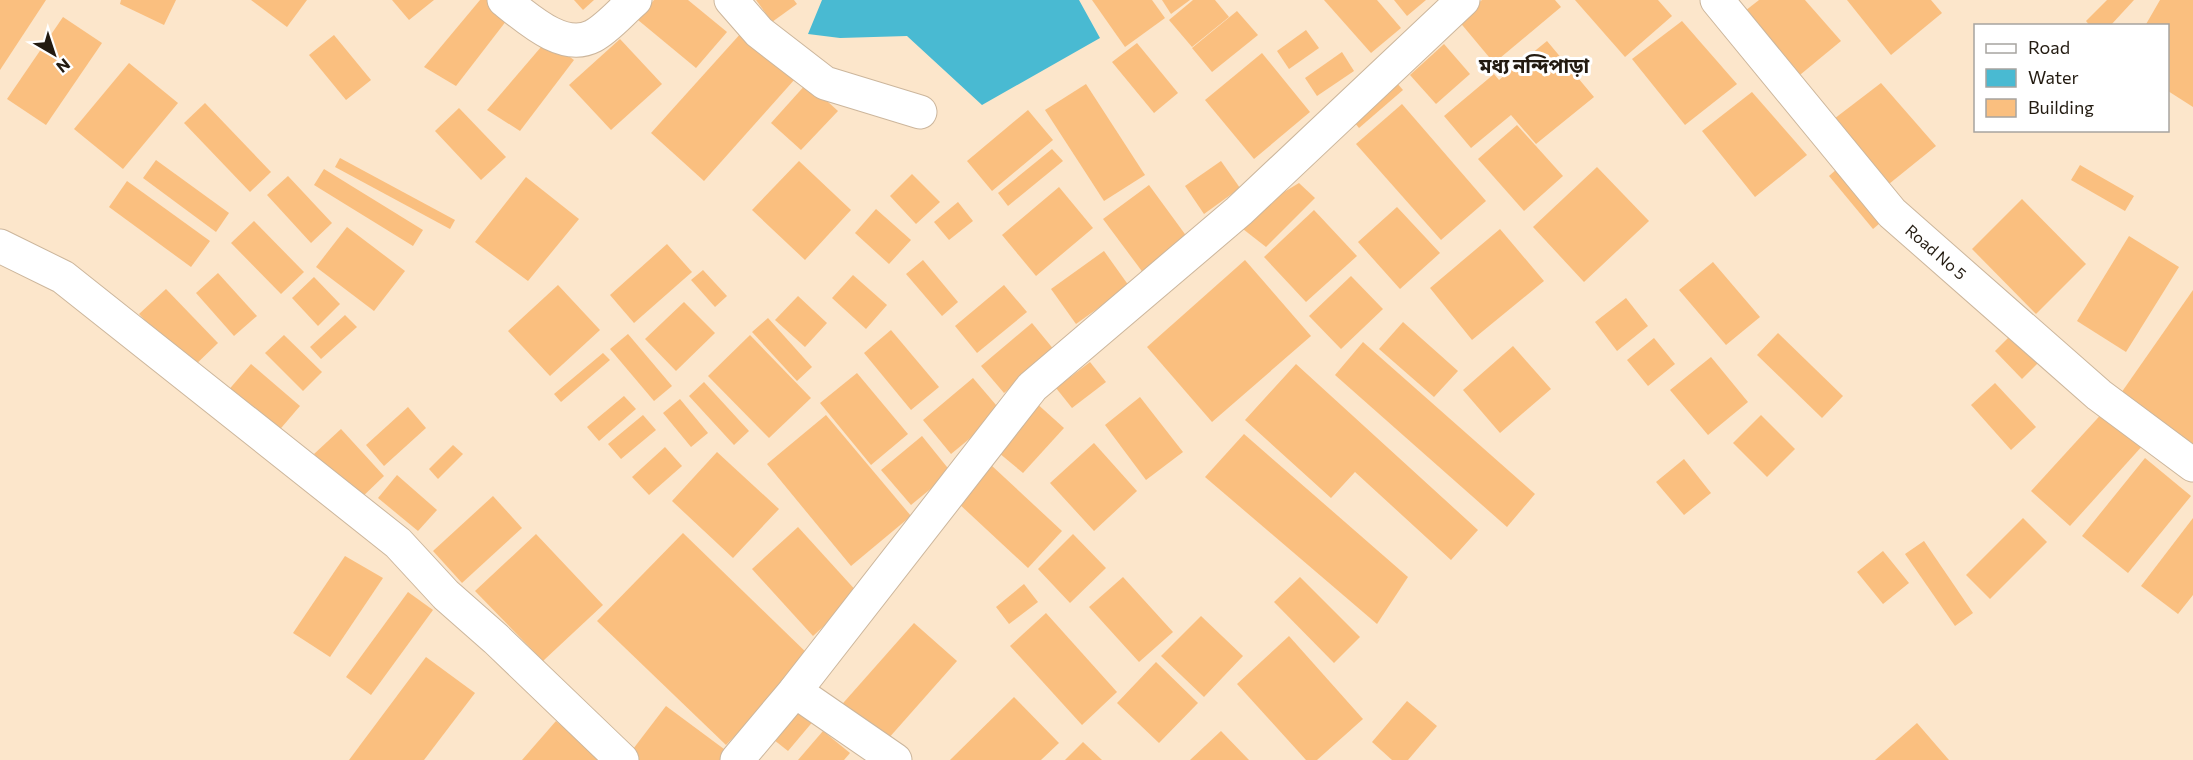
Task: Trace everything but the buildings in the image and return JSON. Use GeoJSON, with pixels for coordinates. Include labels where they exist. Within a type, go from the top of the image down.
{"type":"FeatureCollection","features":[{"type":"Feature","properties":{"kind":"street"},"geometry":{"type":"LineString","coordinates":[[504,0],[564,39],[577,42],[595,36],[635,0]]}},
{"type":"Feature","properties":{"kind":"street"},"geometry":{"type":"LineString","coordinates":[[731,0],[759,32],[825,83],[920,112]]}},
{"type":"Feature","properties":{"kind":"street"},"geometry":{"type":"LineString","coordinates":[[737,760],[795,691],[1032,387],[1239,212],[1464,0]]}},
{"type":"Feature","properties":{"kind":"street","name":"Road No 5"},"geometry":{"type":"LineString","coordinates":[[1717,0],[1892,213],[2099,395],[2193,465]]}},
{"type":"Feature","properties":{"kind":"street"},"geometry":{"type":"LineString","coordinates":[[0,246],[63,277],[398,543],[461,609],[621,760]]}},
{"type":"Feature","properties":{"kind":"street"},"geometry":{"type":"LineString","coordinates":[[795,691],[895,760]]}},
{"type":"Feature","properties":{"kind":"water"},"geometry":{"type":"Polygon","coordinates":[[[822,0],[1079,0],[1100,38],[982,105],[907,36],[840,38],[808,34],[822,0]]]}},
{"type":"Feature","properties":{"kind":"district","name":"মধ্য নন্দিপাড়া"},"geometry":{"type":"Point","coordinates":[1534,66]}}]}
